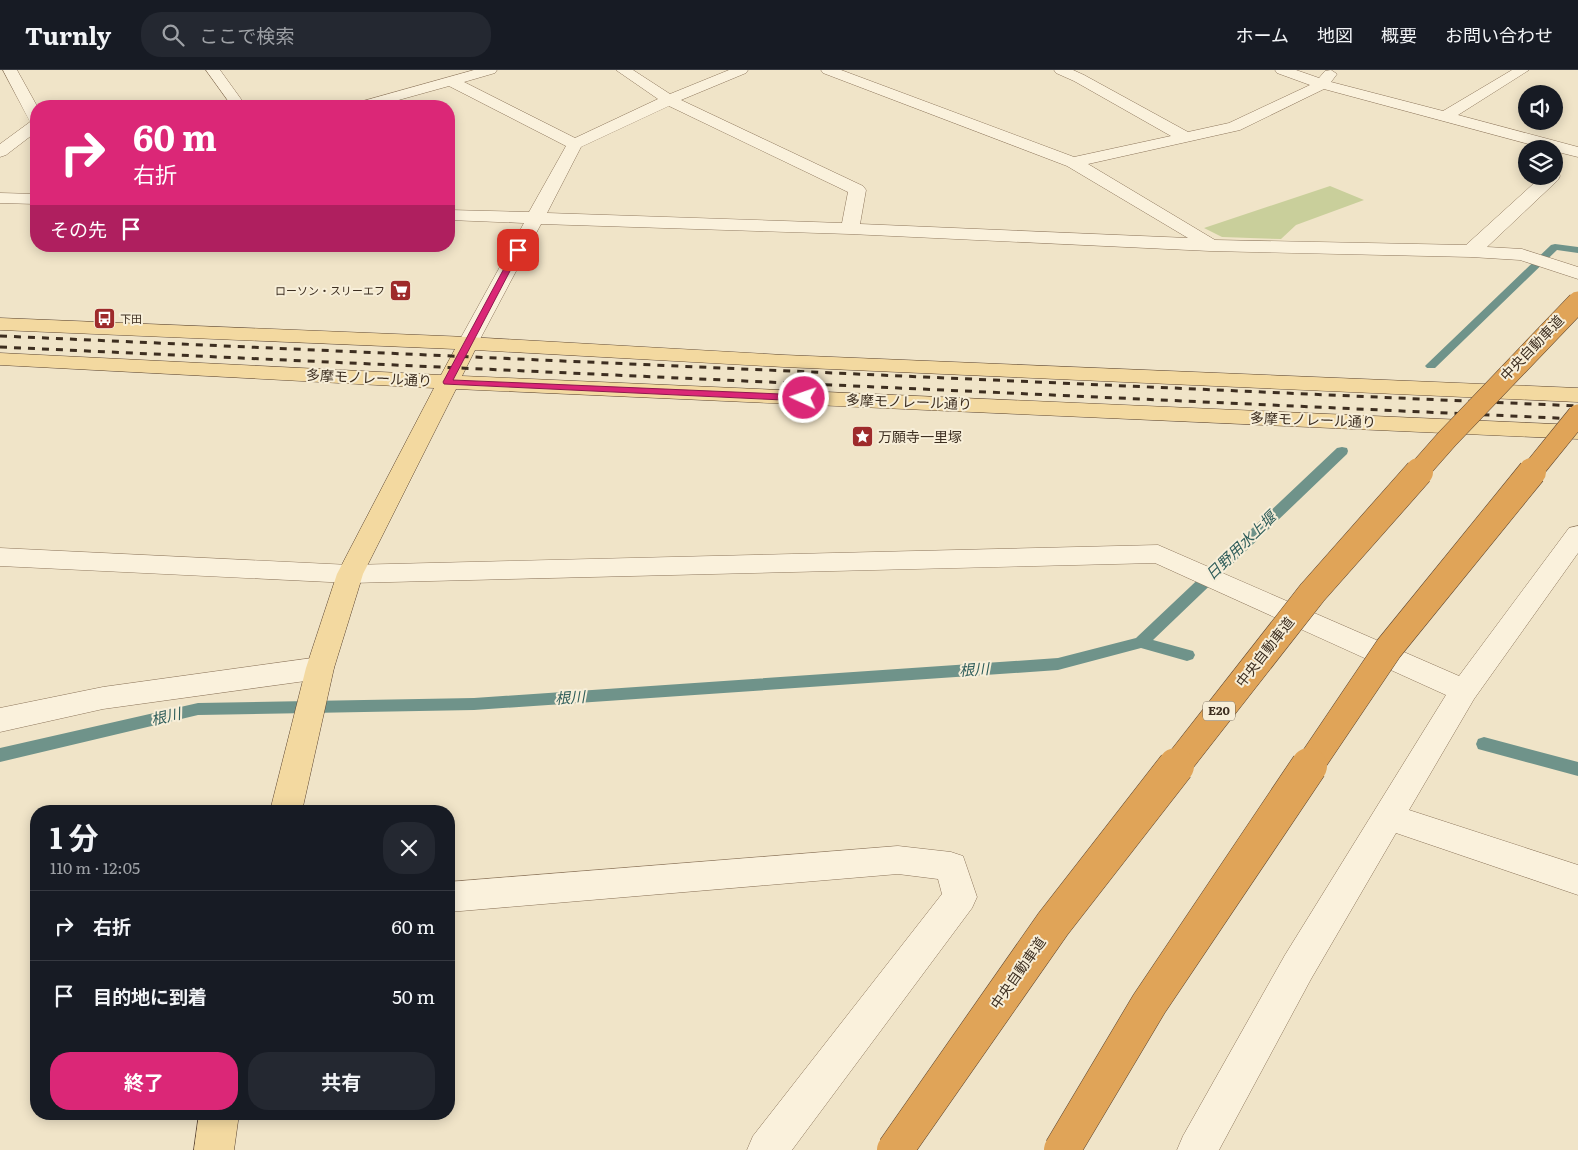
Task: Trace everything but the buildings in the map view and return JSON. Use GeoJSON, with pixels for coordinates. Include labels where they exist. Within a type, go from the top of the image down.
{"type":"FeatureCollection","features":[{"type":"Feature","properties":{"kind":"highway","name":"中央自動車道"},"geometry":{"type":"LineString","coordinates":[[896,1150],[1052,924],[1312,593],[1447,439],[1578,302]]}},
{"type":"Feature","properties":{"kind":"highway"},"geometry":{"type":"LineString","coordinates":[[1062,1150],[1149,1004],[1389,648],[1578,415]]}},
{"type":"Feature","properties":{"kind":"main road"},"geometry":{"type":"LineString","coordinates":[[0,324],[468,343],[794,362],[1578,395]]}},
{"type":"Feature","properties":{"kind":"main road"},"geometry":{"type":"LineString","coordinates":[[287,805],[317,679],[350,574],[468,343]]}},
{"type":"Feature","properties":{"kind":"main road","name":"多摩モノレール通り"},"geometry":{"type":"LineString","coordinates":[[0,359],[448,382],[1578,432]]}},
{"type":"Feature","properties":{"kind":"main road"},"geometry":{"type":"LineString","coordinates":[[1449,389],[1531,399],[1578,402]]}},
{"type":"Feature","properties":{"kind":"main road"},"geometry":{"type":"LineString","coordinates":[[214,1150],[218,1120]]}},
{"type":"Feature","properties":{"kind":"street"},"geometry":{"type":"LineString","coordinates":[[10,70],[30,108]]}},
{"type":"Feature","properties":{"kind":"street"},"geometry":{"type":"LineString","coordinates":[[382,100],[490,70]]}},
{"type":"Feature","properties":{"kind":"street"},"geometry":{"type":"LineString","coordinates":[[623,70],[669,100],[857,190],[850,229]]}},
{"type":"Feature","properties":{"kind":"street"},"geometry":{"type":"LineString","coordinates":[[468,343],[575,144],[669,100],[741,70]]}},
{"type":"Feature","properties":{"kind":"street"},"geometry":{"type":"LineString","coordinates":[[828,70],[1073,162],[1210,244]]}},
{"type":"Feature","properties":{"kind":"street"},"geometry":{"type":"LineString","coordinates":[[1061,70],[1079,78],[1186,138]]}},
{"type":"Feature","properties":{"kind":"street"},"geometry":{"type":"LineString","coordinates":[[1282,70],[1322,84],[1578,152]]}},
{"type":"Feature","properties":{"kind":"street"},"geometry":{"type":"LineString","coordinates":[[1073,162],[1234,128],[1322,84],[1331,70]]}},
{"type":"Feature","properties":{"kind":"street"},"geometry":{"type":"LineString","coordinates":[[1445,117],[1522,70]]}},
{"type":"Feature","properties":{"kind":"street"},"geometry":{"type":"LineString","coordinates":[[219,71],[236,100]]}},
{"type":"Feature","properties":{"kind":"street"},"geometry":{"type":"LineString","coordinates":[[452,80],[575,144]]}},
{"type":"Feature","properties":{"kind":"street"},"geometry":{"type":"LineString","coordinates":[[0,152],[30,130]]}},
{"type":"Feature","properties":{"kind":"street"},"geometry":{"type":"LineString","coordinates":[[1563,166],[1578,152]]}},
{"type":"Feature","properties":{"kind":"street"},"geometry":{"type":"LineString","coordinates":[[1472,251],[1543,185]]}},
{"type":"Feature","properties":{"kind":"street"},"geometry":{"type":"LineString","coordinates":[[0,198],[30,199]]}},
{"type":"Feature","properties":{"kind":"street"},"geometry":{"type":"LineString","coordinates":[[455,215],[1210,244],[1472,251],[1522,256],[1570,271]]}},
{"type":"Feature","properties":{"kind":"street"},"geometry":{"type":"LineString","coordinates":[[1197,1150],[1298,966],[1464,691],[1578,536]]}},
{"type":"Feature","properties":{"kind":"street"},"geometry":{"type":"LineString","coordinates":[[0,557],[350,574],[1158,554],[1464,691]]}},
{"type":"Feature","properties":{"kind":"street"},"geometry":{"type":"LineString","coordinates":[[0,720],[103,698],[317,679]]}},
{"type":"Feature","properties":{"kind":"street"},"geometry":{"type":"LineString","coordinates":[[1389,817],[1578,880]]}},
{"type":"Feature","properties":{"kind":"street"},"geometry":{"type":"LineString","coordinates":[[455,897],[898,860],[951,866],[960,897],[767,1150]]}},
{"type":"Feature","properties":{"kind":"green space"},"geometry":{"type":"Polygon","coordinates":[[[1330,186],[1364,200],[1296,225],[1281,239],[1222,237],[1204,228],[1330,186]]]}},
{"type":"Feature","properties":{"kind":"waterway","name":"日野用水上堰"},"geometry":{"type":"LineString","coordinates":[[1431,366],[1555,247],[1578,250]]}},
{"type":"Feature","properties":{"kind":"waterway","name":"日野用水上堰"},"geometry":{"type":"LineString","coordinates":[[1141,642],[1342,451]]}},
{"type":"Feature","properties":{"kind":"waterway","name":"根川"},"geometry":{"type":"LineString","coordinates":[[0,755],[198,709],[474,704],[1058,664],[1141,642]]}},
{"type":"Feature","properties":{"kind":"waterway"},"geometry":{"type":"LineString","coordinates":[[1141,642],[1187,655]]}},
{"type":"Feature","properties":{"kind":"waterway"},"geometry":{"type":"LineString","coordinates":[[1484,744],[1578,769]]}},
{"type":"Feature","properties":{"kind":"railway"},"geometry":{"type":"LineString","coordinates":[[0,336],[1578,406]]}},
{"type":"Feature","properties":{"kind":"railway"},"geometry":{"type":"LineString","coordinates":[[0,347],[1578,419]]}},
{"type":"Feature","properties":{"kind":"place","name":"ローソン・スリーエフ"},"geometry":{"type":"Point","coordinates":[401,291]}},
{"type":"Feature","properties":{"kind":"place","name":"下田"},"geometry":{"type":"Point","coordinates":[104,319]}},
{"type":"Feature","properties":{"kind":"place","name":"万願寺一里塚"},"geometry":{"type":"Point","coordinates":[862,437]}},
{"type":"Feature","properties":{"kind":"route"},"geometry":{"type":"LineString","coordinates":[[518,250],[448,382],[804,398]]}}]}
